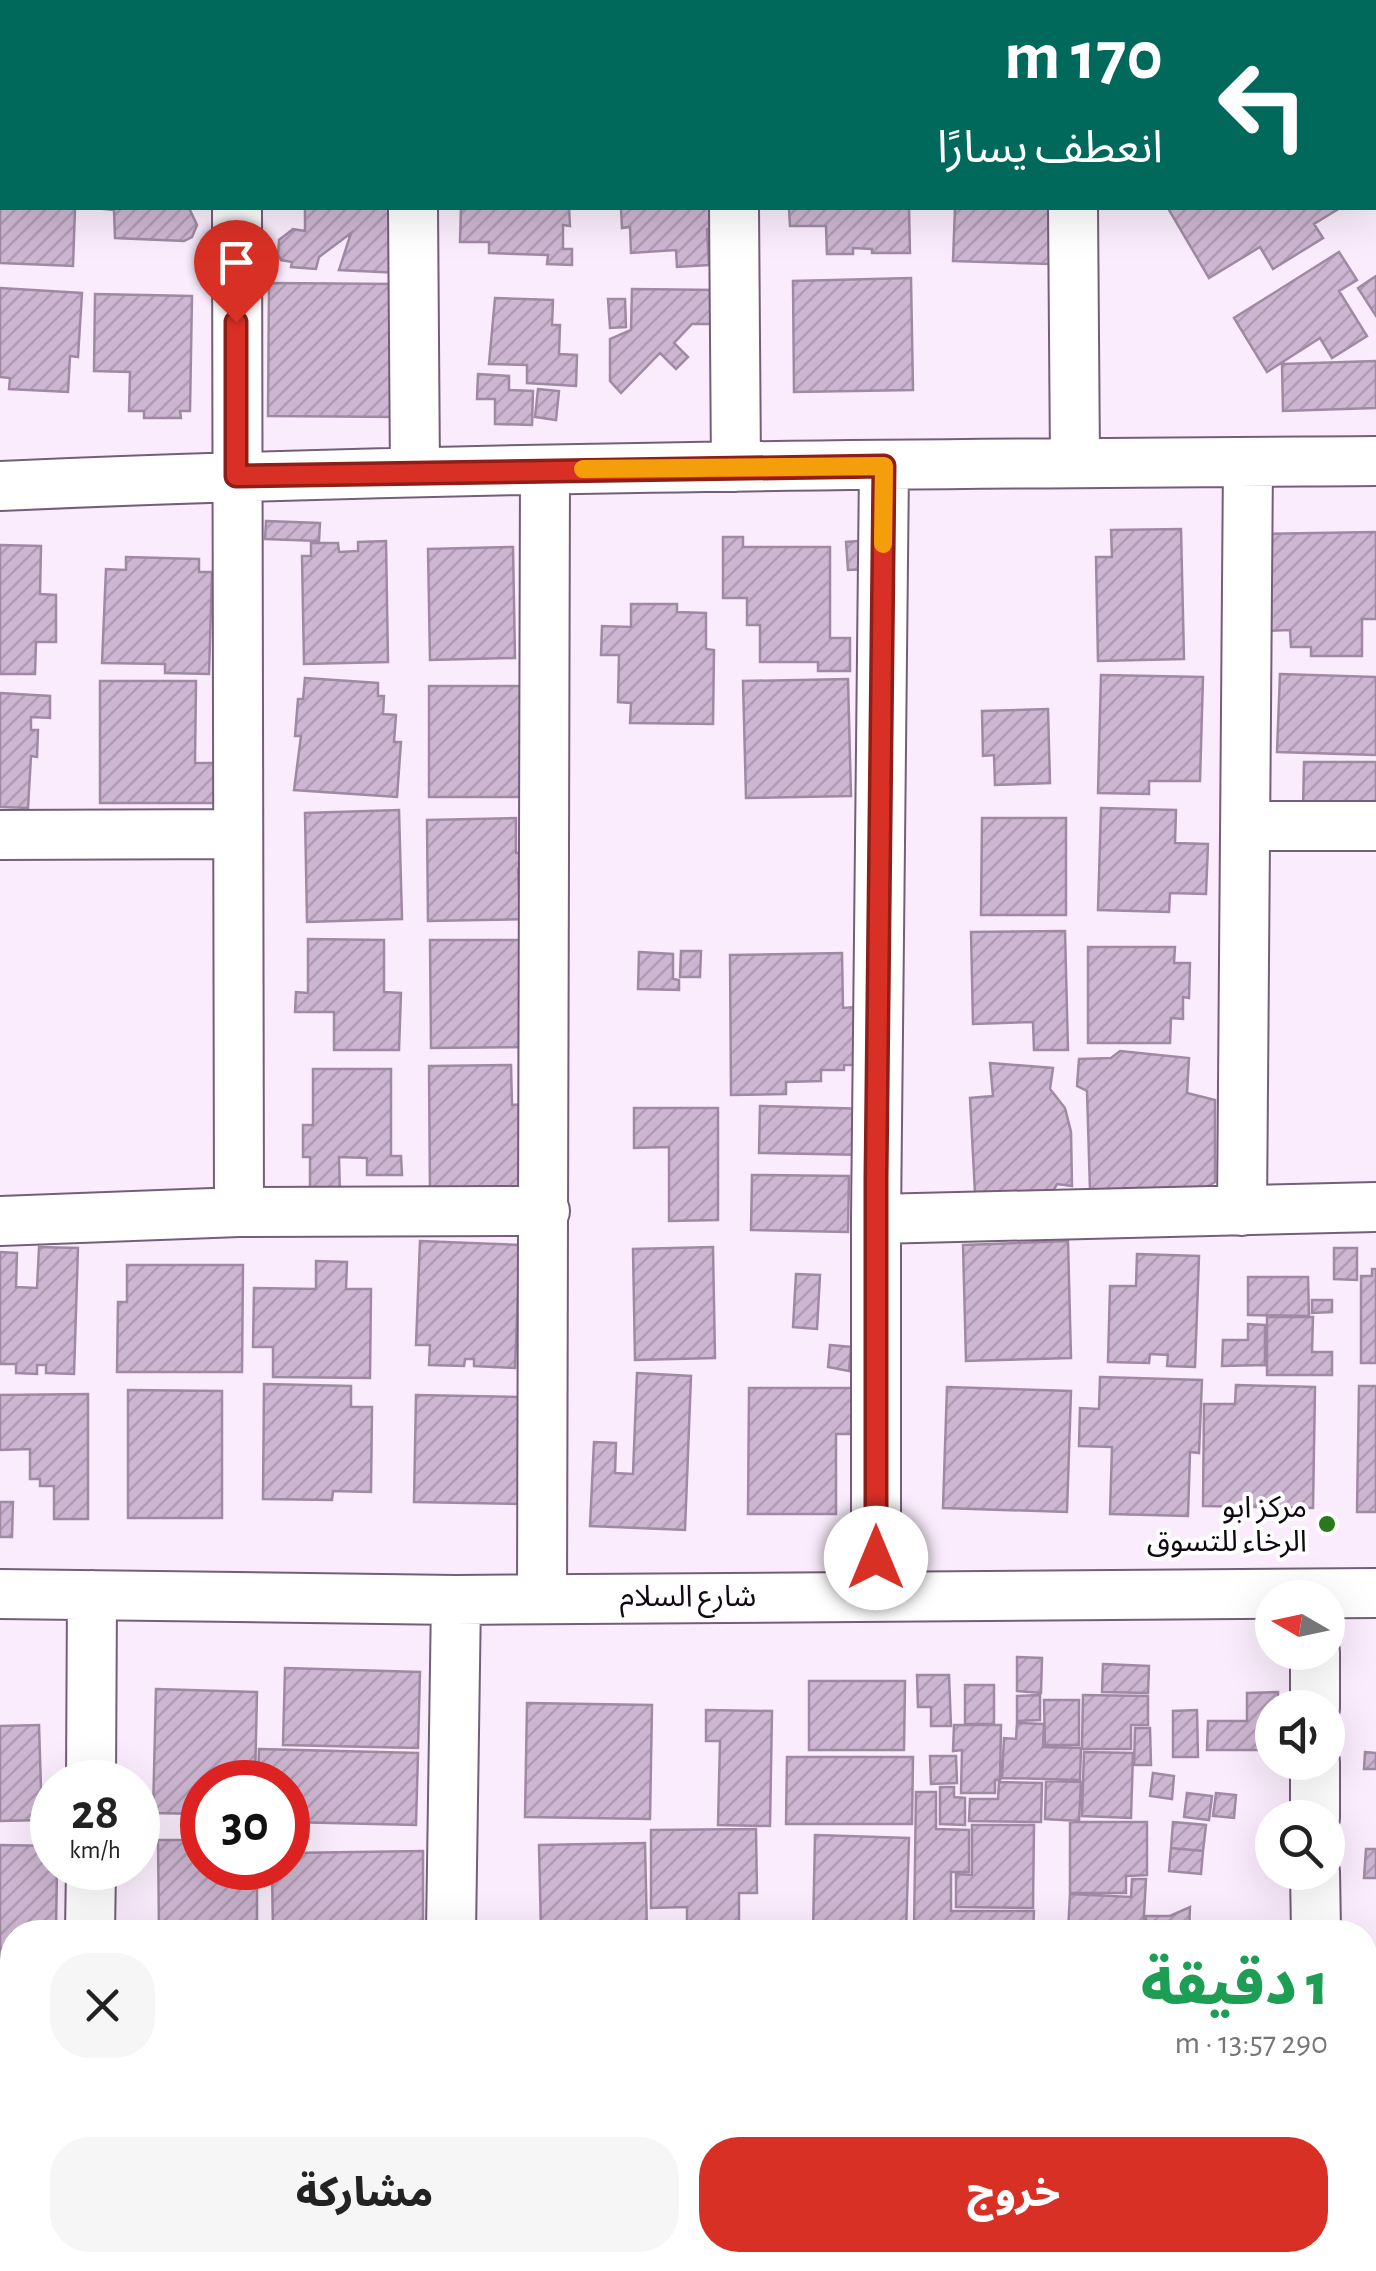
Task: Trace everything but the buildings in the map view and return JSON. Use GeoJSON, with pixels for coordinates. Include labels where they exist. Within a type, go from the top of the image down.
{"type":"FeatureCollection","features":[{"type":"Feature","properties":{"kind":"street"},"geometry":{"type":"LineString","coordinates":[[237,210],[239,1212]]}},
{"type":"Feature","properties":{"kind":"street"},"geometry":{"type":"LineString","coordinates":[[412,210],[415,472]]}},
{"type":"Feature","properties":{"kind":"street"},"geometry":{"type":"LineString","coordinates":[[734,210],[736,467]]}},
{"type":"Feature","properties":{"kind":"street"},"geometry":{"type":"LineString","coordinates":[[1073,210],[1075,461]]}},
{"type":"Feature","properties":{"kind":"street"},"geometry":{"type":"LineString","coordinates":[[0,486],[415,472],[1075,461],[1376,462]]}},
{"type":"Feature","properties":{"kind":"street"},"geometry":{"type":"LineString","coordinates":[[1242,1211],[1248,462]]}},
{"type":"Feature","properties":{"kind":"street"},"geometry":{"type":"LineString","coordinates":[[876,1595],[884,466]]}},
{"type":"Feature","properties":{"kind":"street"},"geometry":{"type":"LineString","coordinates":[[542,1597],[544,470]]}},
{"type":"Feature","properties":{"kind":"street"},"geometry":{"type":"LineString","coordinates":[[1245,826],[1376,826]]}},
{"type":"Feature","properties":{"kind":"street"},"geometry":{"type":"LineString","coordinates":[[0,835],[238,834]]}},
{"type":"Feature","properties":{"kind":"street"},"geometry":{"type":"LineString","coordinates":[[876,1218],[1376,1207]]}},
{"type":"Feature","properties":{"kind":"street"},"geometry":{"type":"LineString","coordinates":[[0,1221],[239,1212],[545,1211]]}},
{"type":"Feature","properties":{"kind":"street","name":"شارع السلام"},"geometry":{"type":"LineString","coordinates":[[1345,1594],[1376,1593]]}},
{"type":"Feature","properties":{"kind":"street","name":"شارع السلام"},"geometry":{"type":"LineString","coordinates":[[0,1594],[456,1600],[1255,1595]]}},
{"type":"Feature","properties":{"kind":"street"},"geometry":{"type":"LineString","coordinates":[[91,1760],[92,1595]]}},
{"type":"Feature","properties":{"kind":"street"},"geometry":{"type":"LineString","coordinates":[[451,1920],[456,1600]]}},
{"type":"Feature","properties":{"kind":"street"},"geometry":{"type":"LineString","coordinates":[[90,1890],[90,1920]]}},
{"type":"Feature","properties":{"kind":"street"},"geometry":{"type":"LineString","coordinates":[[1316,1890],[1316,1920]]}},
{"type":"Feature","properties":{"kind":"slow traffic"},"geometry":{"type":"LineString","coordinates":[[583,469],[884,466],[883,544]]}},
{"type":"Feature","properties":{"kind":"place","name":"مركز ابو الرخاء للتسوق"},"geometry":{"type":"Point","coordinates":[1327,1524]}},
{"type":"Feature","properties":{"kind":"route"},"geometry":{"type":"LineString","coordinates":[[236,322],[236,476],[884,466],[876,1558]]}}]}
